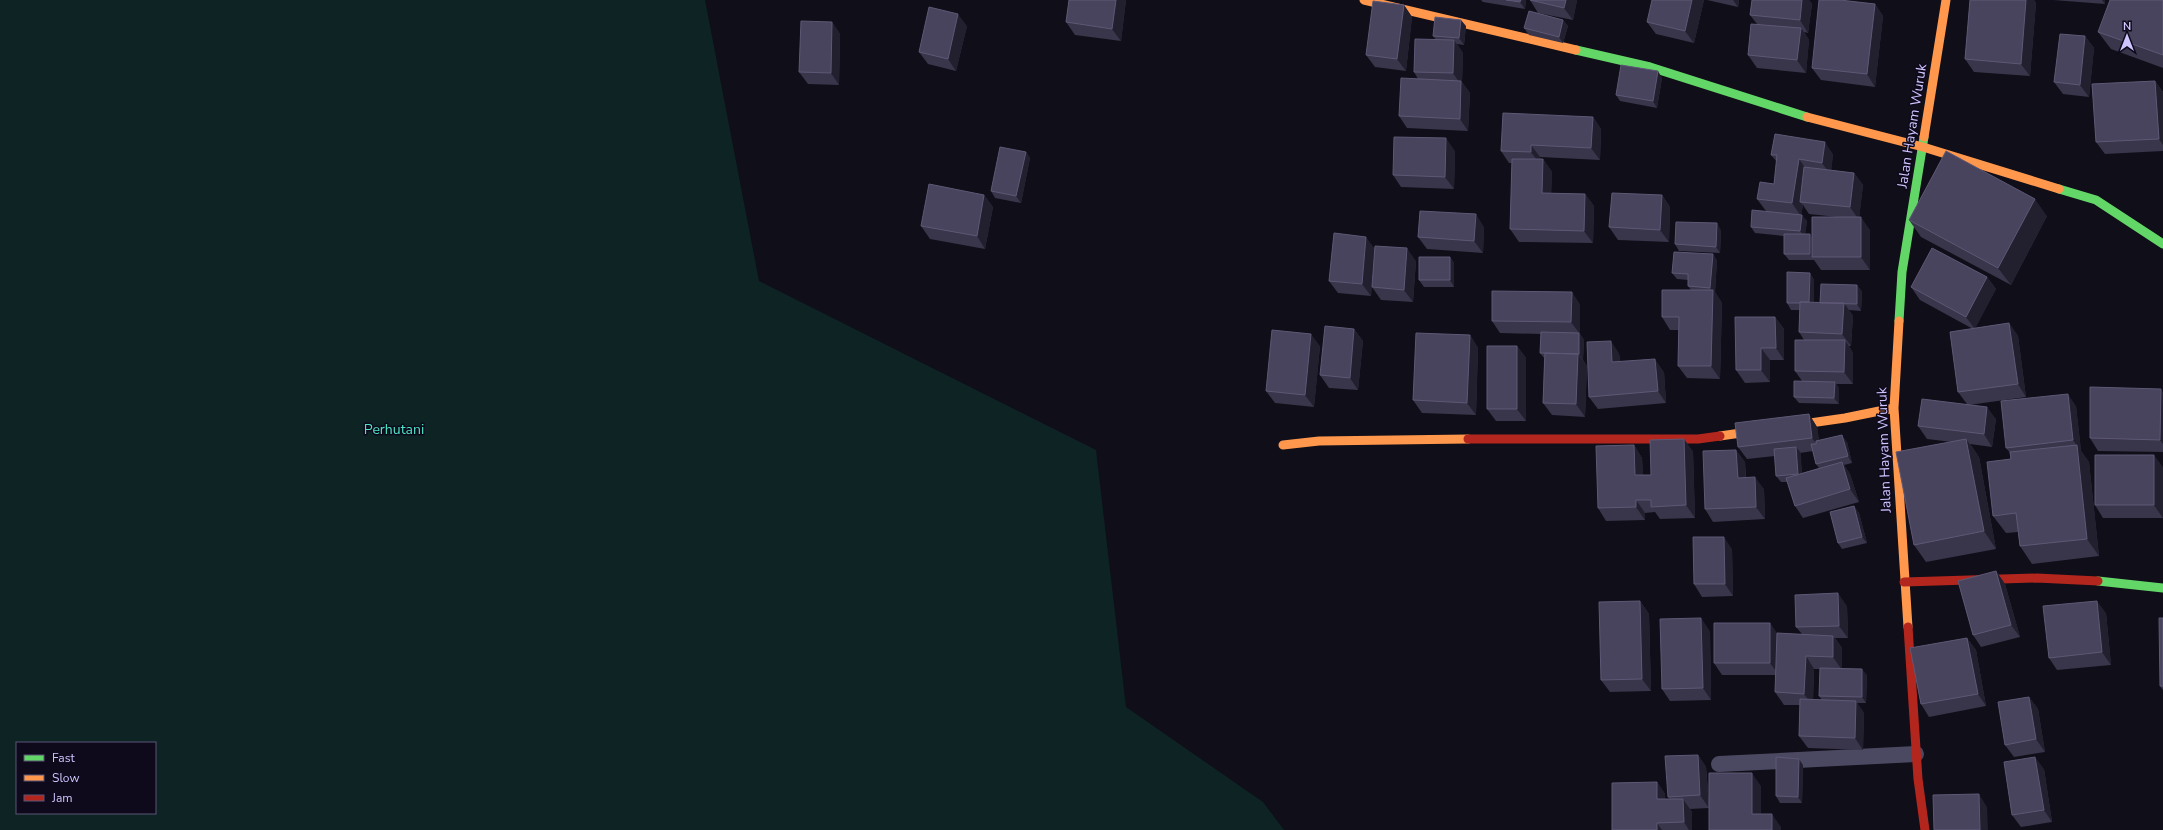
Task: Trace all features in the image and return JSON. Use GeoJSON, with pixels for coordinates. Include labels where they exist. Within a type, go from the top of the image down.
{"type":"FeatureCollection","features":[{"type":"Feature","properties":{"kind":"street"},"geometry":{"type":"LineString","coordinates":[[1364,0],[1650,67],[1827,124],[1923,147],[2096,200],[2163,244]]}},
{"type":"Feature","properties":{"kind":"street","name":"Jalan Hayam Wuruk"},"geometry":{"type":"LineString","coordinates":[[1925,830],[1916,754],[1894,408],[1902,272],[1946,0]]}},
{"type":"Feature","properties":{"kind":"street"},"geometry":{"type":"LineString","coordinates":[[1283,445],[1319,441],[1698,439],[1845,418],[1894,408]]}},
{"type":"Feature","properties":{"kind":"street"},"geometry":{"type":"LineString","coordinates":[[1904,582],[2037,578],[2097,581],[2163,588]]}},
{"type":"Feature","properties":{"kind":"lane"},"geometry":{"type":"LineString","coordinates":[[1719,764],[1916,754]]}},
{"type":"Feature","properties":{"kind":"green space","name":"Perhutani"},"geometry":{"type":"Polygon","coordinates":[[[0,0],[705,0],[759,281],[1096,450],[1126,707],[1263,802],[1284,830],[0,830],[0,0]]]}},
{"type":"Feature","properties":{"kind":"building"},"geometry":{"type":"Polygon","coordinates":[[[1069,0],[1116,0],[1112,29],[1066,22],[1069,0]]]}},
{"type":"Feature","properties":{"kind":"building"},"geometry":{"type":"Polygon","coordinates":[[[1506,0],[1521,0],[1520,2],[1506,0]]]}},
{"type":"Feature","properties":{"kind":"building"},"geometry":{"type":"Polygon","coordinates":[[[1530,0],[1566,0],[1564,8],[1530,0]]]}},
{"type":"Feature","properties":{"kind":"building"},"geometry":{"type":"Polygon","coordinates":[[[1652,0],[1692,0],[1685,31],[1647,22],[1652,0]]]}},
{"type":"Feature","properties":{"kind":"building"},"geometry":{"type":"Polygon","coordinates":[[[1752,0],[1802,0],[1800,20],[1750,15],[1752,0]]]}},
{"type":"Feature","properties":{"kind":"building"},"geometry":{"type":"Polygon","coordinates":[[[1819,0],[1840,0],[1875,4],[1867,74],[1812,68],[1819,0]]]}},
{"type":"Feature","properties":{"kind":"building"},"geometry":{"type":"Polygon","coordinates":[[[1970,0],[2026,0],[2021,64],[1965,59],[1970,0]]]}},
{"type":"Feature","properties":{"kind":"building"},"geometry":{"type":"Polygon","coordinates":[[[2110,0],[2163,0],[2163,55],[2098,32],[2110,0]]]}},
{"type":"Feature","properties":{"kind":"building"},"geometry":{"type":"Polygon","coordinates":[[[1373,1],[1404,5],[1397,59],[1366,55],[1373,1]]]}},
{"type":"Feature","properties":{"kind":"building"},"geometry":{"type":"Polygon","coordinates":[[[929,7],[958,14],[948,59],[919,52],[929,7]]]}},
{"type":"Feature","properties":{"kind":"building"},"geometry":{"type":"Polygon","coordinates":[[[1529,11],[1563,20],[1559,37],[1524,28],[1529,11]]]}},
{"type":"Feature","properties":{"kind":"building"},"geometry":{"type":"Polygon","coordinates":[[[1435,17],[1461,20],[1459,38],[1433,36],[1435,17]]]}},
{"type":"Feature","properties":{"kind":"building"},"geometry":{"type":"Polygon","coordinates":[[[801,21],[832,22],[831,73],[799,72],[801,21]]]}},
{"type":"Feature","properties":{"kind":"building"},"geometry":{"type":"Polygon","coordinates":[[[1751,24],[1801,28],[1797,60],[1748,55],[1751,24]]]}},
{"type":"Feature","properties":{"kind":"building"},"geometry":{"type":"Polygon","coordinates":[[[2060,34],[2085,36],[2080,85],[2054,82],[2060,34]]]}},
{"type":"Feature","properties":{"kind":"building"},"geometry":{"type":"Polygon","coordinates":[[[1415,39],[1454,40],[1453,73],[1414,72],[1415,39]]]}},
{"type":"Feature","properties":{"kind":"building"},"geometry":{"type":"Polygon","coordinates":[[[1621,65],[1658,71],[1653,101],[1616,95],[1621,65]]]}},
{"type":"Feature","properties":{"kind":"building"},"geometry":{"type":"Polygon","coordinates":[[[1401,78],[1461,81],[1460,119],[1399,116],[1401,78]]]}},
{"type":"Feature","properties":{"kind":"building"},"geometry":{"type":"Polygon","coordinates":[[[2155,81],[2159,139],[2096,142],[2092,84],[2155,81]]]}},
{"type":"Feature","properties":{"kind":"building"},"geometry":{"type":"Polygon","coordinates":[[[1503,113],[1593,117],[1591,148],[1531,145],[1531,152],[1501,151],[1503,113]]]}},
{"type":"Feature","properties":{"kind":"building"},"geometry":{"type":"Polygon","coordinates":[[[1775,134],[1825,142],[1822,163],[1799,159],[1792,203],[1757,199],[1760,182],[1774,184],[1777,155],[1771,155],[1775,134]]]}},
{"type":"Feature","properties":{"kind":"building"},"geometry":{"type":"Polygon","coordinates":[[[1394,137],[1446,138],[1445,177],[1393,175],[1394,137]]]}},
{"type":"Feature","properties":{"kind":"building"},"geometry":{"type":"Polygon","coordinates":[[[1000,147],[1026,152],[1016,196],[991,191],[1000,147]]]}},
{"type":"Feature","properties":{"kind":"building"},"geometry":{"type":"Polygon","coordinates":[[[1946,151],[2035,199],[1998,268],[1909,220],[1946,151]]]}},
{"type":"Feature","properties":{"kind":"building"},"geometry":{"type":"Polygon","coordinates":[[[1512,159],[1543,159],[1542,193],[1585,194],[1584,231],[1510,229],[1512,159]]]}},
{"type":"Feature","properties":{"kind":"building"},"geometry":{"type":"Polygon","coordinates":[[[1804,167],[1854,173],[1850,207],[1800,202],[1804,167]]]}},
{"type":"Feature","properties":{"kind":"building"},"geometry":{"type":"Polygon","coordinates":[[[929,184],[984,195],[977,236],[921,226],[929,184]]]}},
{"type":"Feature","properties":{"kind":"building"},"geometry":{"type":"Polygon","coordinates":[[[1612,193],[1662,195],[1660,230],[1609,227],[1612,193]]]}},
{"type":"Feature","properties":{"kind":"building"},"geometry":{"type":"Polygon","coordinates":[[[1752,210],[1802,215],[1800,231],[1751,227],[1752,210]]]}},
{"type":"Feature","properties":{"kind":"building"},"geometry":{"type":"Polygon","coordinates":[[[1420,211],[1476,214],[1474,241],[1418,237],[1420,211]]]}},
{"type":"Feature","properties":{"kind":"building"},"geometry":{"type":"Polygon","coordinates":[[[1812,217],[1861,217],[1861,257],[1812,257],[1812,217]]]}},
{"type":"Feature","properties":{"kind":"building"},"geometry":{"type":"Polygon","coordinates":[[[1676,222],[1717,223],[1716,247],[1675,244],[1676,222]]]}},
{"type":"Feature","properties":{"kind":"building"},"geometry":{"type":"Polygon","coordinates":[[[1334,233],[1366,237],[1362,284],[1329,281],[1334,233]]]}},
{"type":"Feature","properties":{"kind":"building"},"geometry":{"type":"Polygon","coordinates":[[[1784,234],[1810,234],[1810,254],[1784,254],[1784,234]]]}},
{"type":"Feature","properties":{"kind":"building"},"geometry":{"type":"Polygon","coordinates":[[[1375,246],[1407,248],[1404,290],[1372,287],[1375,246]]]}},
{"type":"Feature","properties":{"kind":"building"},"geometry":{"type":"Polygon","coordinates":[[[1932,248],[1987,277],[1966,317],[1911,287],[1932,248]]]}},
{"type":"Feature","properties":{"kind":"building"},"geometry":{"type":"Polygon","coordinates":[[[1674,252],[1713,254],[1710,288],[1688,286],[1688,274],[1672,273],[1674,252]]]}},
{"type":"Feature","properties":{"kind":"building"},"geometry":{"type":"Polygon","coordinates":[[[1419,257],[1450,257],[1450,280],[1419,280],[1419,257]]]}},
{"type":"Feature","properties":{"kind":"building"},"geometry":{"type":"Polygon","coordinates":[[[1787,272],[1810,273],[1809,302],[1787,303],[1787,272]]]}},
{"type":"Feature","properties":{"kind":"building"},"geometry":{"type":"Polygon","coordinates":[[[1821,284],[1857,285],[1857,304],[1820,303],[1821,284]]]}},
{"type":"Feature","properties":{"kind":"building"},"geometry":{"type":"Polygon","coordinates":[[[1662,290],[1713,290],[1711,366],[1678,366],[1679,317],[1662,317],[1662,290]]]}},
{"type":"Feature","properties":{"kind":"building"},"geometry":{"type":"Polygon","coordinates":[[[1492,291],[1572,292],[1571,322],[1492,321],[1492,291]]]}},
{"type":"Feature","properties":{"kind":"building"},"geometry":{"type":"Polygon","coordinates":[[[1800,302],[1844,303],[1842,334],[1799,332],[1800,302]]]}},
{"type":"Feature","properties":{"kind":"building"},"geometry":{"type":"Polygon","coordinates":[[[1735,317],[1775,317],[1776,348],[1761,348],[1761,370],[1736,370],[1735,317]]]}},
{"type":"Feature","properties":{"kind":"building"},"geometry":{"type":"Polygon","coordinates":[[[2009,323],[2018,384],[1958,392],[1950,332],[2009,323]]]}},
{"type":"Feature","properties":{"kind":"building"},"geometry":{"type":"Polygon","coordinates":[[[1325,326],[1354,329],[1350,378],[1320,375],[1325,326]]]}},
{"type":"Feature","properties":{"kind":"building"},"geometry":{"type":"Polygon","coordinates":[[[1272,330],[1311,334],[1305,395],[1266,391],[1272,330]]]}},
{"type":"Feature","properties":{"kind":"building"},"geometry":{"type":"Polygon","coordinates":[[[1541,332],[1579,333],[1579,354],[1540,353],[1541,332]]]}},
{"type":"Feature","properties":{"kind":"building"},"geometry":{"type":"Polygon","coordinates":[[[1416,333],[1470,335],[1467,403],[1413,400],[1416,333]]]}},
{"type":"Feature","properties":{"kind":"building"},"geometry":{"type":"Polygon","coordinates":[[[1795,340],[1845,340],[1844,372],[1795,371],[1795,340]]]}},
{"type":"Feature","properties":{"kind":"building"},"geometry":{"type":"Polygon","coordinates":[[[1611,341],[1612,362],[1655,359],[1658,391],[1589,397],[1587,342],[1611,341]]]}},
{"type":"Feature","properties":{"kind":"building"},"geometry":{"type":"Polygon","coordinates":[[[1487,346],[1517,346],[1517,409],[1487,409],[1487,346]]]}},
{"type":"Feature","properties":{"kind":"building"},"geometry":{"type":"Polygon","coordinates":[[[1545,353],[1578,354],[1576,404],[1543,403],[1545,353]]]}},
{"type":"Feature","properties":{"kind":"building"},"geometry":{"type":"Polygon","coordinates":[[[1794,381],[1835,382],[1834,398],[1794,397],[1794,381]]]}},
{"type":"Feature","properties":{"kind":"building"},"geometry":{"type":"Polygon","coordinates":[[[2090,387],[2161,389],[2160,440],[2090,438],[2090,387]]]}},
{"type":"Feature","properties":{"kind":"building"},"geometry":{"type":"Polygon","coordinates":[[[2068,394],[2073,440],[2006,448],[2001,401],[2068,394]]]}},
{"type":"Feature","properties":{"kind":"building"},"geometry":{"type":"Polygon","coordinates":[[[1922,399],[1987,407],[1984,434],[1918,426],[1922,399]]]}},
{"type":"Feature","properties":{"kind":"building"},"geometry":{"type":"Polygon","coordinates":[[[1809,414],[1812,438],[1738,447],[1735,423],[1809,414]]]}},
{"type":"Feature","properties":{"kind":"building"},"geometry":{"type":"Polygon","coordinates":[[[1842,435],[1848,456],[1816,464],[1811,444],[1816,444],[1816,441],[1842,435]]]}},
{"type":"Feature","properties":{"kind":"building"},"geometry":{"type":"Polygon","coordinates":[[[1684,439],[1686,505],[1651,507],[1651,500],[1636,500],[1636,507],[1598,508],[1596,446],[1634,445],[1635,475],[1651,475],[1650,440],[1684,439]]]}},
{"type":"Feature","properties":{"kind":"building"},"geometry":{"type":"Polygon","coordinates":[[[1966,439],[1984,531],[1914,545],[1896,452],[1966,439]]]}},
{"type":"Feature","properties":{"kind":"building"},"geometry":{"type":"Polygon","coordinates":[[[2077,445],[2087,539],[2020,546],[2016,513],[1993,516],[1987,462],[2011,459],[2010,452],[2077,445]]]}},
{"type":"Feature","properties":{"kind":"building"},"geometry":{"type":"Polygon","coordinates":[[[1796,447],[1798,474],[1776,476],[1774,449],[1796,447]]]}},
{"type":"Feature","properties":{"kind":"building"},"geometry":{"type":"Polygon","coordinates":[[[1736,450],[1738,478],[1755,477],[1756,507],[1705,509],[1703,451],[1736,450]]]}},
{"type":"Feature","properties":{"kind":"building"},"geometry":{"type":"Polygon","coordinates":[[[2095,455],[2154,455],[2154,505],[2095,505],[2095,455]]]}},
{"type":"Feature","properties":{"kind":"building"},"geometry":{"type":"Polygon","coordinates":[[[1842,462],[1850,489],[1795,506],[1786,478],[1842,462]]]}},
{"type":"Feature","properties":{"kind":"building"},"geometry":{"type":"Polygon","coordinates":[[[1854,506],[1862,537],[1838,543],[1830,512],[1854,506]]]}},
{"type":"Feature","properties":{"kind":"building"},"geometry":{"type":"Polygon","coordinates":[[[1693,537],[1724,537],[1725,584],[1694,584],[1693,537]]]}},
{"type":"Feature","properties":{"kind":"building"},"geometry":{"type":"Polygon","coordinates":[[[1996,571],[2011,625],[1973,635],[1958,581],[1996,571]]]}},
{"type":"Feature","properties":{"kind":"building"},"geometry":{"type":"Polygon","coordinates":[[[1838,593],[1839,626],[1796,627],[1795,595],[1838,593]]]}},
{"type":"Feature","properties":{"kind":"building"},"geometry":{"type":"Polygon","coordinates":[[[1640,601],[1642,679],[1601,680],[1599,602],[1640,601]]]}},
{"type":"Feature","properties":{"kind":"building"},"geometry":{"type":"Polygon","coordinates":[[[2097,601],[2102,652],[2049,658],[2043,606],[2097,601]]]}},
{"type":"Feature","properties":{"kind":"building"},"geometry":{"type":"Polygon","coordinates":[[[1701,618],[1703,688],[1662,689],[1660,619],[1701,618]]]}},
{"type":"Feature","properties":{"kind":"building"},"geometry":{"type":"Polygon","coordinates":[[[2159,618],[2163,618],[2163,686],[2160,686],[2159,618]]]}},
{"type":"Feature","properties":{"kind":"building"},"geometry":{"type":"Polygon","coordinates":[[[1714,623],[1770,623],[1770,663],[1714,663],[1714,623]]]}},
{"type":"Feature","properties":{"kind":"building"},"geometry":{"type":"Polygon","coordinates":[[[1777,633],[1833,636],[1833,657],[1806,656],[1804,694],[1775,692],[1777,633]]]}},
{"type":"Feature","properties":{"kind":"building"},"geometry":{"type":"Polygon","coordinates":[[[1967,638],[1978,694],[1921,704],[1910,648],[1967,638]]]}},
{"type":"Feature","properties":{"kind":"building"},"geometry":{"type":"Polygon","coordinates":[[[1820,668],[1862,669],[1862,697],[1819,696],[1820,668]]]}},
{"type":"Feature","properties":{"kind":"building"},"geometry":{"type":"Polygon","coordinates":[[[2029,697],[2036,739],[2005,745],[1998,702],[2029,697]]]}},
{"type":"Feature","properties":{"kind":"building"},"geometry":{"type":"Polygon","coordinates":[[[1800,699],[1856,701],[1855,738],[1799,736],[1800,699]]]}},
{"type":"Feature","properties":{"kind":"building"},"geometry":{"type":"Polygon","coordinates":[[[1698,755],[1700,795],[1668,797],[1665,756],[1698,755]]]}},
{"type":"Feature","properties":{"kind":"building"},"geometry":{"type":"Polygon","coordinates":[[[1776,757],[1799,759],[1798,797],[1776,796],[1776,757]]]}},
{"type":"Feature","properties":{"kind":"building"},"geometry":{"type":"Polygon","coordinates":[[[2035,757],[2044,810],[2012,815],[2004,762],[2035,757]]]}},
{"type":"Feature","properties":{"kind":"building"},"geometry":{"type":"Polygon","coordinates":[[[1709,773],[1752,773],[1752,814],[1772,814],[1772,830],[1709,830],[1709,773]]]}},
{"type":"Feature","properties":{"kind":"building"},"geometry":{"type":"Polygon","coordinates":[[[1657,782],[1657,799],[1683,799],[1684,822],[1657,823],[1657,830],[1612,830],[1612,783],[1657,782]]]}},
{"type":"Feature","properties":{"kind":"building"},"geometry":{"type":"Polygon","coordinates":[[[1979,794],[1980,830],[1934,830],[1933,795],[1979,794]]]}},
{"type":"Feature","properties":{"kind":"traffic: fast"},"geometry":{"type":"LineString","coordinates":[[1576,50],[1650,67],[1807,117]]}},
{"type":"Feature","properties":{"kind":"traffic: fast"},"geometry":{"type":"LineString","coordinates":[[1899,321],[1902,272],[1924,137]]}},
{"type":"Feature","properties":{"kind":"traffic: fast"},"geometry":{"type":"LineString","coordinates":[[2059,189],[2096,200],[2163,244]]}},
{"type":"Feature","properties":{"kind":"traffic: fast"},"geometry":{"type":"LineString","coordinates":[[2098,581],[2163,588]]}},
{"type":"Feature","properties":{"kind":"traffic: slow"},"geometry":{"type":"LineString","coordinates":[[1364,0],[1576,50]]}},
{"type":"Feature","properties":{"kind":"traffic: slow"},"geometry":{"type":"LineString","coordinates":[[1924,137],[1946,0]]}},
{"type":"Feature","properties":{"kind":"traffic: slow"},"geometry":{"type":"LineString","coordinates":[[1807,117],[1923,147],[2059,189]]}},
{"type":"Feature","properties":{"kind":"traffic: slow"},"geometry":{"type":"LineString","coordinates":[[1899,321],[1894,408],[1908,627]]}},
{"type":"Feature","properties":{"kind":"traffic: slow"},"geometry":{"type":"LineString","coordinates":[[1720,436],[1845,418],[1894,408]]}},
{"type":"Feature","properties":{"kind":"traffic: slow"},"geometry":{"type":"LineString","coordinates":[[1283,445],[1319,441],[1468,439]]}},
{"type":"Feature","properties":{"kind":"traffic: jam"},"geometry":{"type":"LineString","coordinates":[[1468,439],[1698,439],[1720,436]]}},
{"type":"Feature","properties":{"kind":"traffic: jam"},"geometry":{"type":"LineString","coordinates":[[1904,582],[2037,578],[2098,581]]}},
{"type":"Feature","properties":{"kind":"traffic: jam"},"geometry":{"type":"LineString","coordinates":[[1908,627],[1918,779],[1925,830]]}}]}
